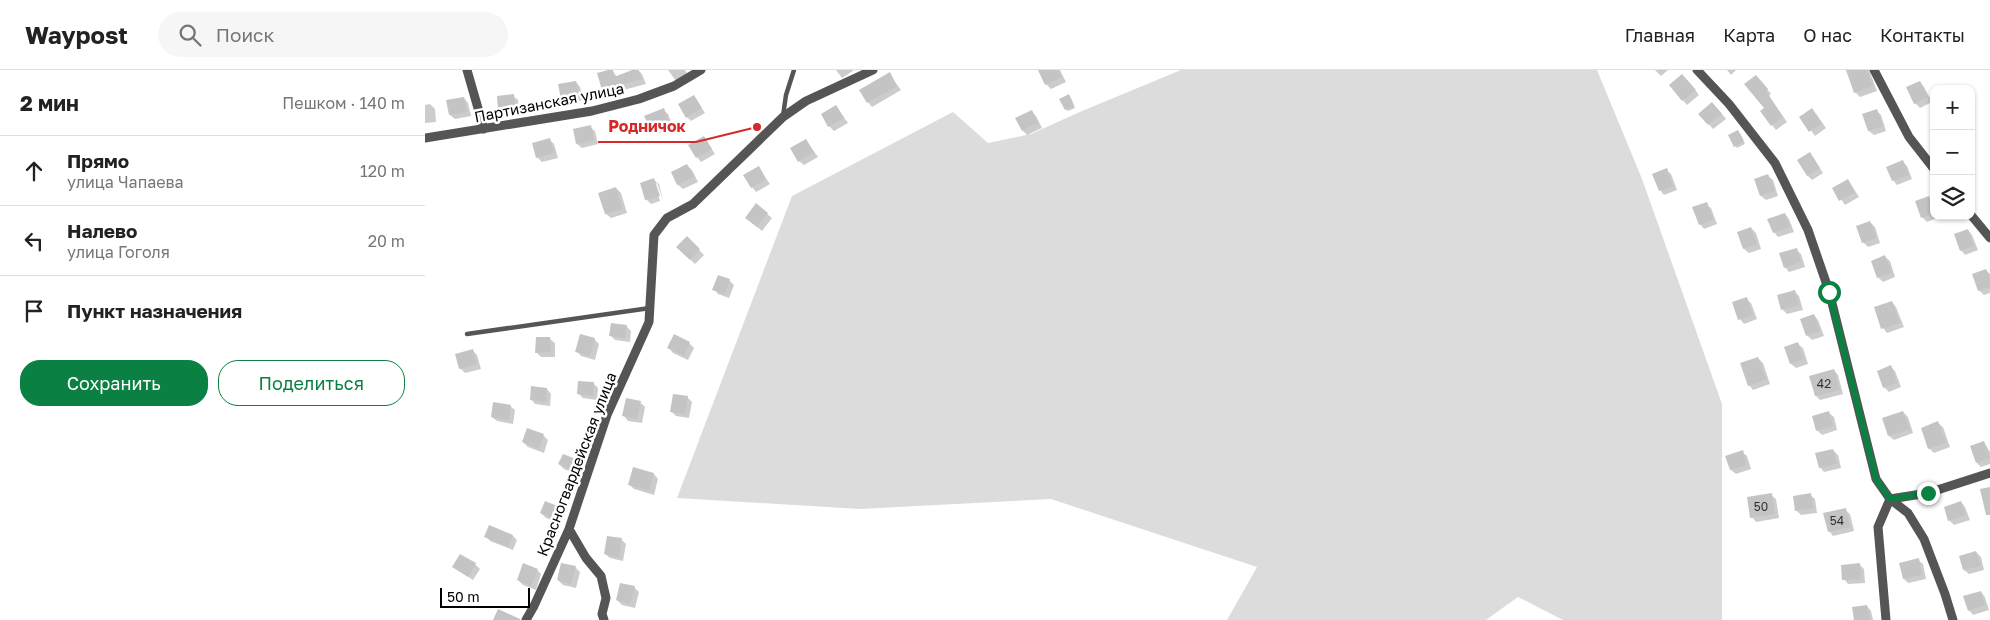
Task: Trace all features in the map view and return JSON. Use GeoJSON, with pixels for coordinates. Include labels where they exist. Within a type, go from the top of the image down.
{"type":"FeatureCollection","features":[{"type":"Feature","properties":{"kind":"street"},"geometry":{"type":"LineString","coordinates":[[467,70],[484,129]]}},
{"type":"Feature","properties":{"kind":"street","name":"Партизанская улица"},"geometry":{"type":"LineString","coordinates":[[425,138],[592,111],[639,99],[674,86],[701,70]]}},
{"type":"Feature","properties":{"kind":"street","name":"Красногвардейская улица"},"geometry":{"type":"LineString","coordinates":[[526,620],[569,528],[607,415],[649,322],[654,235],[667,218],[693,204],[783,117],[806,101],[873,70]]}},
{"type":"Feature","properties":{"kind":"street"},"geometry":{"type":"LineString","coordinates":[[1697,70],[1729,104],[1775,163],[1808,230],[1829,292],[1876,479],[1890,499],[1908,513],[1924,539],[1953,620]]}},
{"type":"Feature","properties":{"kind":"street"},"geometry":{"type":"LineString","coordinates":[[1874,70],[1909,137],[1930,164]]}},
{"type":"Feature","properties":{"kind":"street"},"geometry":{"type":"LineString","coordinates":[[1975,220],[1990,238]]}},
{"type":"Feature","properties":{"kind":"street"},"geometry":{"type":"LineString","coordinates":[[1890,499],[1928,493],[1990,473]]}},
{"type":"Feature","properties":{"kind":"street"},"geometry":{"type":"LineString","coordinates":[[1887,620],[1878,527],[1890,499]]}},
{"type":"Feature","properties":{"kind":"street"},"geometry":{"type":"LineString","coordinates":[[569,528],[586,558],[601,576],[606,598],[602,614],[604,620]]}},
{"type":"Feature","properties":{"kind":"lane"},"geometry":{"type":"LineString","coordinates":[[783,117],[794,70]]}},
{"type":"Feature","properties":{"kind":"lane"},"geometry":{"type":"LineString","coordinates":[[467,334],[650,308]]}},
{"type":"Feature","properties":{"kind":"shaded area"},"geometry":{"type":"Polygon","coordinates":[[[1181,70],[1597,70],[1642,179],[1722,404],[1722,620],[1563,620],[1518,597],[1486,620],[1227,620],[1257,567],[1051,499],[860,509],[677,498],[792,196],[953,112],[988,143],[1031,134],[1181,70]]]}},
{"type":"Feature","properties":{"kind":"building"},"geometry":{"type":"Polygon","coordinates":[[[613,70],[614,77],[632,70],[638,70],[642,79],[602,90],[597,73],[613,70]]]}},
{"type":"Feature","properties":{"kind":"building"},"geometry":{"type":"Polygon","coordinates":[[[1038,70],[1058,70],[1062,77],[1045,85],[1038,70]]]}},
{"type":"Feature","properties":{"kind":"building"},"geometry":{"type":"Polygon","coordinates":[[[1846,70],[1867,70],[1873,86],[1854,93],[1846,70]]]}},
{"type":"Feature","properties":{"kind":"building"},"geometry":{"type":"Polygon","coordinates":[[[890,72],[897,86],[867,103],[859,90],[890,72]]]}},
{"type":"Feature","properties":{"kind":"building"},"geometry":{"type":"Polygon","coordinates":[[[1682,74],[1696,90],[1682,101],[1669,85],[1682,74]]]}},
{"type":"Feature","properties":{"kind":"building"},"geometry":{"type":"Polygon","coordinates":[[[1756,75],[1768,89],[1766,91],[1783,117],[1771,126],[1760,111],[1764,108],[1744,84],[1756,75]]]}},
{"type":"Feature","properties":{"kind":"building"},"geometry":{"type":"Polygon","coordinates":[[[576,81],[579,95],[561,99],[558,84],[576,81]]]}},
{"type":"Feature","properties":{"kind":"building"},"geometry":{"type":"Polygon","coordinates":[[[1920,81],[1928,97],[1914,104],[1906,87],[1920,81]]]}},
{"type":"Feature","properties":{"kind":"building"},"geometry":{"type":"Polygon","coordinates":[[[514,94],[515,108],[498,110],[497,96],[514,94]]]}},
{"type":"Feature","properties":{"kind":"building"},"geometry":{"type":"Polygon","coordinates":[[[1069,94],[1074,106],[1065,110],[1059,99],[1069,94]]]}},
{"type":"Feature","properties":{"kind":"building"},"geometry":{"type":"Polygon","coordinates":[[[694,95],[702,108],[686,118],[678,104],[694,95]]]}},
{"type":"Feature","properties":{"kind":"building"},"geometry":{"type":"Polygon","coordinates":[[[464,97],[467,112],[449,115],[446,100],[464,97]]]}},
{"type":"Feature","properties":{"kind":"building"},"geometry":{"type":"Polygon","coordinates":[[[1712,102],[1722,114],[1708,125],[1698,114],[1712,102]]]}},
{"type":"Feature","properties":{"kind":"building"},"geometry":{"type":"Polygon","coordinates":[[[836,105],[844,118],[828,127],[821,114],[836,105]]]}},
{"type":"Feature","properties":{"kind":"building"},"geometry":{"type":"Polygon","coordinates":[[[664,108],[669,123],[651,130],[644,116],[664,108]]]}},
{"type":"Feature","properties":{"kind":"building"},"geometry":{"type":"Polygon","coordinates":[[[1812,108],[1822,123],[1809,132],[1799,117],[1812,108]]]}},
{"type":"Feature","properties":{"kind":"building"},"geometry":{"type":"Polygon","coordinates":[[[1877,109],[1883,126],[1868,131],[1862,114],[1877,109]]]}},
{"type":"Feature","properties":{"kind":"building"},"geometry":{"type":"Polygon","coordinates":[[[1032,110],[1038,123],[1022,131],[1015,118],[1032,110]]]}},
{"type":"Feature","properties":{"kind":"building"},"geometry":{"type":"Polygon","coordinates":[[[591,125],[594,140],[576,144],[573,129],[591,125]]]}},
{"type":"Feature","properties":{"kind":"building"},"geometry":{"type":"Polygon","coordinates":[[[1738,130],[1744,141],[1734,147],[1728,135],[1738,130]]]}},
{"type":"Feature","properties":{"kind":"building"},"geometry":{"type":"Polygon","coordinates":[[[704,136],[712,149],[696,158],[688,145],[704,136]]]}},
{"type":"Feature","properties":{"kind":"building"},"geometry":{"type":"Polygon","coordinates":[[[550,138],[554,153],[536,158],[532,143],[550,138]]]}},
{"type":"Feature","properties":{"kind":"building"},"geometry":{"type":"Polygon","coordinates":[[[806,139],[814,152],[798,162],[790,148],[806,139]]]}},
{"type":"Feature","properties":{"kind":"building"},"geometry":{"type":"Polygon","coordinates":[[[1810,152],[1820,168],[1807,176],[1797,160],[1810,152]]]}},
{"type":"Feature","properties":{"kind":"building"},"geometry":{"type":"Polygon","coordinates":[[[1903,160],[1909,175],[1892,181],[1886,167],[1903,160]]]}},
{"type":"Feature","properties":{"kind":"building"},"geometry":{"type":"Polygon","coordinates":[[[687,164],[694,177],[677,185],[671,172],[687,164]]]}},
{"type":"Feature","properties":{"kind":"building"},"geometry":{"type":"Polygon","coordinates":[[[759,166],[766,179],[751,188],[743,175],[759,166]]]}},
{"type":"Feature","properties":{"kind":"building"},"geometry":{"type":"Polygon","coordinates":[[[1667,168],[1673,186],[1659,191],[1652,174],[1667,168]]]}},
{"type":"Feature","properties":{"kind":"building"},"geometry":{"type":"Polygon","coordinates":[[[1768,174],[1775,191],[1760,196],[1754,179],[1768,174]]]}},
{"type":"Feature","properties":{"kind":"building"},"geometry":{"type":"Polygon","coordinates":[[[654,178],[660,196],[645,200],[640,183],[654,178]]]}},
{"type":"Feature","properties":{"kind":"building"},"geometry":{"type":"Polygon","coordinates":[[[1848,179],[1855,192],[1839,201],[1832,188],[1848,179]]]}},
{"type":"Feature","properties":{"kind":"building"},"geometry":{"type":"Polygon","coordinates":[[[616,187],[623,209],[605,214],[598,193],[616,187]]]}},
{"type":"Feature","properties":{"kind":"building"},"geometry":{"type":"Polygon","coordinates":[[[1929,196],[1930,215],[1921,218],[1915,201],[1929,196]]]}},
{"type":"Feature","properties":{"kind":"building"},"geometry":{"type":"Polygon","coordinates":[[[1707,202],[1713,220],[1699,225],[1692,207],[1707,202]]]}},
{"type":"Feature","properties":{"kind":"building"},"geometry":{"type":"Polygon","coordinates":[[[756,203],[768,213],[757,227],[745,218],[756,203]]]}},
{"type":"Feature","properties":{"kind":"building"},"geometry":{"type":"Polygon","coordinates":[[[1785,213],[1790,227],[1773,233],[1767,219],[1785,213]]]}},
{"type":"Feature","properties":{"kind":"building"},"geometry":{"type":"Polygon","coordinates":[[[1870,221],[1877,238],[1862,243],[1856,226],[1870,221]]]}},
{"type":"Feature","properties":{"kind":"building"},"geometry":{"type":"Polygon","coordinates":[[[1751,227],[1757,244],[1743,249],[1737,232],[1751,227]]]}},
{"type":"Feature","properties":{"kind":"building"},"geometry":{"type":"Polygon","coordinates":[[[1968,229],[1974,246],[1960,251],[1954,234],[1968,229]]]}},
{"type":"Feature","properties":{"kind":"building"},"geometry":{"type":"Polygon","coordinates":[[[687,236],[700,249],[690,260],[676,247],[687,236]]]}},
{"type":"Feature","properties":{"kind":"building"},"geometry":{"type":"Polygon","coordinates":[[[1797,248],[1801,262],[1784,268],[1779,253],[1797,248]]]}},
{"type":"Feature","properties":{"kind":"building"},"geometry":{"type":"Polygon","coordinates":[[[1885,255],[1892,273],[1877,278],[1871,261],[1885,255]]]}},
{"type":"Feature","properties":{"kind":"building"},"geometry":{"type":"Polygon","coordinates":[[[1986,269],[1990,279],[1990,287],[1978,291],[1972,274],[1986,269]]]}},
{"type":"Feature","properties":{"kind":"building"},"geometry":{"type":"Polygon","coordinates":[[[718,275],[730,279],[725,294],[712,290],[718,275]]]}},
{"type":"Feature","properties":{"kind":"building"},"geometry":{"type":"Polygon","coordinates":[[[1795,290],[1799,305],[1781,310],[1777,295],[1795,290]]]}},
{"type":"Feature","properties":{"kind":"building"},"geometry":{"type":"Polygon","coordinates":[[[1747,297],[1753,315],[1738,320],[1732,302],[1747,297]]]}},
{"type":"Feature","properties":{"kind":"building"},"geometry":{"type":"Polygon","coordinates":[[[1892,301],[1900,323],[1881,329],[1874,307],[1892,301]]]}},
{"type":"Feature","properties":{"kind":"building"},"geometry":{"type":"Polygon","coordinates":[[[1814,314],[1820,331],[1806,336],[1800,319],[1814,314]]]}},
{"type":"Feature","properties":{"kind":"building"},"geometry":{"type":"Polygon","coordinates":[[[611,323],[627,325],[625,338],[609,336],[611,323]]]}},
{"type":"Feature","properties":{"kind":"building"},"geometry":{"type":"Polygon","coordinates":[[[580,334],[595,338],[590,356],[575,352],[580,334]]]}},
{"type":"Feature","properties":{"kind":"building"},"geometry":{"type":"Polygon","coordinates":[[[674,334],[690,342],[684,356],[667,348],[674,334]]]}},
{"type":"Feature","properties":{"kind":"building"},"geometry":{"type":"Polygon","coordinates":[[[536,337],[550,337],[551,352],[535,353],[536,337]]]}},
{"type":"Feature","properties":{"kind":"building"},"geometry":{"type":"Polygon","coordinates":[[[1798,342],[1804,359],[1790,364],[1784,347],[1798,342]]]}},
{"type":"Feature","properties":{"kind":"building"},"geometry":{"type":"Polygon","coordinates":[[[473,349],[477,364],[459,369],[455,354],[473,349]]]}},
{"type":"Feature","properties":{"kind":"building"},"geometry":{"type":"Polygon","coordinates":[[[1758,357],[1766,379],[1748,386],[1740,363],[1758,357]]]}},
{"type":"Feature","properties":{"kind":"building"},"geometry":{"type":"Polygon","coordinates":[[[1891,365],[1897,383],[1883,388],[1877,371],[1891,365]]]}},
{"type":"Feature","properties":{"kind":"building"},"geometry":{"type":"Polygon","coordinates":[[[1834,369],[1840,390],[1815,396],[1809,376],[1834,369]]]}},
{"type":"Feature","properties":{"kind":"building"},"geometry":{"type":"Polygon","coordinates":[[[578,381],[594,382],[593,396],[577,394],[578,381]]]}},
{"type":"Feature","properties":{"kind":"building"},"geometry":{"type":"Polygon","coordinates":[[[531,386],[547,388],[546,402],[530,400],[531,386]]]}},
{"type":"Feature","properties":{"kind":"building"},"geometry":{"type":"Polygon","coordinates":[[[673,394],[688,396],[685,414],[670,412],[673,394]]]}},
{"type":"Feature","properties":{"kind":"building"},"geometry":{"type":"Polygon","coordinates":[[[626,398],[641,401],[637,419],[622,416],[626,398]]]}},
{"type":"Feature","properties":{"kind":"building"},"geometry":{"type":"Polygon","coordinates":[[[493,402],[511,405],[509,420],[491,417],[493,402]]]}},
{"type":"Feature","properties":{"kind":"building"},"geometry":{"type":"Polygon","coordinates":[[[1829,411],[1833,426],[1816,431],[1812,416],[1829,411]]]}},
{"type":"Feature","properties":{"kind":"building"},"geometry":{"type":"Polygon","coordinates":[[[1903,411],[1910,429],[1888,436],[1882,418],[1903,411]]]}},
{"type":"Feature","properties":{"kind":"building"},"geometry":{"type":"Polygon","coordinates":[[[1938,421],[1946,443],[1928,449],[1921,428],[1938,421]]]}},
{"type":"Feature","properties":{"kind":"building"},"geometry":{"type":"Polygon","coordinates":[[[527,428],[544,434],[539,449],[522,442],[527,428]]]}},
{"type":"Feature","properties":{"kind":"building"},"geometry":{"type":"Polygon","coordinates":[[[1984,441],[1990,458],[1976,463],[1970,446],[1984,441]]]}},
{"type":"Feature","properties":{"kind":"building"},"geometry":{"type":"Polygon","coordinates":[[[1833,449],[1837,464],[1819,468],[1815,453],[1833,449]]]}},
{"type":"Feature","properties":{"kind":"building"},"geometry":{"type":"Polygon","coordinates":[[[1743,450],[1747,465],[1730,470],[1725,456],[1743,450]]]}},
{"type":"Feature","properties":{"kind":"building"},"geometry":{"type":"Polygon","coordinates":[[[563,454],[576,459],[571,470],[558,464],[563,454]]]}},
{"type":"Feature","properties":{"kind":"building"},"geometry":{"type":"Polygon","coordinates":[[[633,467],[654,473],[649,491],[628,485],[633,467]]]}},
{"type":"Feature","properties":{"kind":"building"},"geometry":{"type":"Polygon","coordinates":[[[1990,487],[1990,515],[1986,515],[1980,489],[1990,487]]]}},
{"type":"Feature","properties":{"kind":"building"},"geometry":{"type":"Polygon","coordinates":[[[1772,493],[1775,514],[1750,518],[1747,497],[1772,493]]]}},
{"type":"Feature","properties":{"kind":"building"},"geometry":{"type":"Polygon","coordinates":[[[1811,493],[1813,508],[1795,511],[1793,496],[1811,493]]]}},
{"type":"Feature","properties":{"kind":"building"},"geometry":{"type":"Polygon","coordinates":[[[545,501],[560,507],[555,520],[540,513],[545,501]]]}},
{"type":"Feature","properties":{"kind":"building"},"geometry":{"type":"Polygon","coordinates":[[[1961,501],[1966,515],[1948,521],[1944,507],[1961,501]]]}},
{"type":"Feature","properties":{"kind":"building"},"geometry":{"type":"Polygon","coordinates":[[[1846,508],[1850,527],[1828,532],[1823,513],[1846,508]]]}},
{"type":"Feature","properties":{"kind":"building"},"geometry":{"type":"Polygon","coordinates":[[[489,525],[513,535],[508,547],[484,537],[489,525]]]}},
{"type":"Feature","properties":{"kind":"building"},"geometry":{"type":"Polygon","coordinates":[[[607,536],[622,538],[619,557],[604,554],[607,536]]]}},
{"type":"Feature","properties":{"kind":"building"},"geometry":{"type":"Polygon","coordinates":[[[1976,551],[1981,566],[1963,570],[1959,556],[1976,551]]]}},
{"type":"Feature","properties":{"kind":"building"},"geometry":{"type":"Polygon","coordinates":[[[460,554],[476,563],[468,577],[452,567],[460,554]]]}},
{"type":"Feature","properties":{"kind":"building"},"geometry":{"type":"Polygon","coordinates":[[[1919,558],[1922,575],[1903,579],[1899,563],[1919,558]]]}},
{"type":"Feature","properties":{"kind":"building"},"geometry":{"type":"Polygon","coordinates":[[[523,563],[538,569],[531,586],[517,580],[523,563]]]}},
{"type":"Feature","properties":{"kind":"building"},"geometry":{"type":"Polygon","coordinates":[[[561,563],[576,566],[571,584],[557,580],[561,563]]]}},
{"type":"Feature","properties":{"kind":"building"},"geometry":{"type":"Polygon","coordinates":[[[1860,563],[1861,579],[1842,580],[1841,565],[1860,563]]]}},
{"type":"Feature","properties":{"kind":"building"},"geometry":{"type":"Polygon","coordinates":[[[620,583],[635,586],[630,604],[616,600],[620,583]]]}},
{"type":"Feature","properties":{"kind":"building"},"geometry":{"type":"Polygon","coordinates":[[[1981,591],[1985,605],[1968,611],[1963,596],[1981,591]]]}},
{"type":"Feature","properties":{"kind":"building"},"geometry":{"type":"Polygon","coordinates":[[[1867,605],[1870,620],[1854,620],[1852,607],[1867,605]]]}},
{"type":"Feature","properties":{"kind":"building"},"geometry":{"type":"Polygon","coordinates":[[[498,609],[520,619],[520,620],[493,620],[498,609]]]}},
{"type":"Feature","properties":{"kind":"place","name":"Родничок"},"geometry":{"type":"Point","coordinates":[757,127]}},
{"type":"Feature","properties":{"kind":"route"},"geometry":{"type":"LineString","coordinates":[[1829,292],[1876,479],[1890,499],[1928,493]]}}]}
